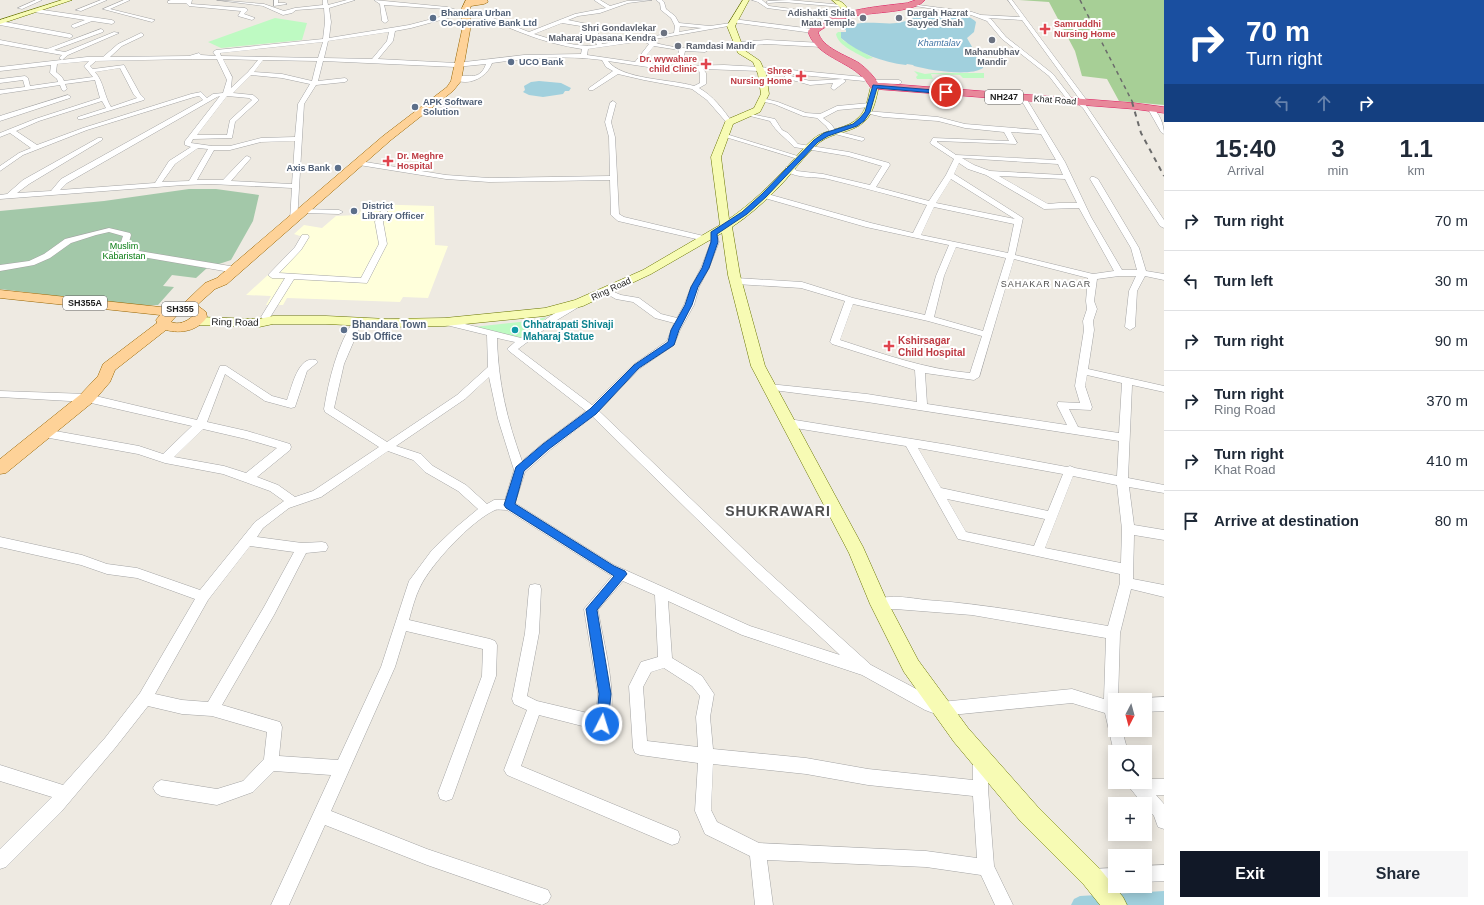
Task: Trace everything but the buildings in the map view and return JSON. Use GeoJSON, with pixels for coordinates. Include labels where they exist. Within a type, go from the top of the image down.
{"type":"FeatureCollection","features":[{"type":"Feature","properties":{"kind":"highway"},"geometry":{"type":"LineString","coordinates":[[872,82],[860,69],[816,40],[813,31],[843,11],[915,2]]}},
{"type":"Feature","properties":{"kind":"highway","name":"Khat Road"},"geometry":{"type":"LineString","coordinates":[[872,82],[1023,98],[1164,110]]}},
{"type":"Feature","properties":{"kind":"main road"},"geometry":{"type":"LineString","coordinates":[[457,79],[466,30],[466,7],[486,1]]}},
{"type":"Feature","properties":{"kind":"main road","name":"SH355"},"geometry":{"type":"LineString","coordinates":[[87,398],[105,378],[124,370],[169,321],[189,325],[195,313],[221,288],[222,281],[387,138],[450,89],[457,79]]}},
{"type":"Feature","properties":{"kind":"main road","name":"SH355A"},"geometry":{"type":"LineString","coordinates":[[5,299],[169,321]]}},
{"type":"Feature","properties":{"kind":"main road"},"geometry":{"type":"LineString","coordinates":[[0,468],[87,398]]}},
{"type":"Feature","properties":{"kind":"street"},"geometry":{"type":"LineString","coordinates":[[20,8],[40,0]]}},
{"type":"Feature","properties":{"kind":"street"},"geometry":{"type":"LineString","coordinates":[[0,23],[69,0]]}},
{"type":"Feature","properties":{"kind":"street"},"geometry":{"type":"LineString","coordinates":[[78,10],[105,0]]}},
{"type":"Feature","properties":{"kind":"street"},"geometry":{"type":"LineString","coordinates":[[128,0],[105,9],[152,20]]}},
{"type":"Feature","properties":{"kind":"street"},"geometry":{"type":"LineString","coordinates":[[175,0],[170,2],[189,1],[189,5],[245,10],[240,15],[252,18]]}},
{"type":"Feature","properties":{"kind":"street"},"geometry":{"type":"LineString","coordinates":[[219,0],[263,2],[283,13],[326,3],[352,0]]}},
{"type":"Feature","properties":{"kind":"street"},"geometry":{"type":"LineString","coordinates":[[276,0],[276,5],[285,4]]}},
{"type":"Feature","properties":{"kind":"street"},"geometry":{"type":"LineString","coordinates":[[376,0],[382,2],[447,8],[466,7],[475,13],[529,34],[562,44],[585,48],[676,34],[732,23],[813,31]]}},
{"type":"Feature","properties":{"kind":"street"},"geometry":{"type":"LineString","coordinates":[[596,0],[610,8]]}},
{"type":"Feature","properties":{"kind":"street"},"geometry":{"type":"LineString","coordinates":[[529,34],[577,15],[598,12],[627,2],[650,0]]}},
{"type":"Feature","properties":{"kind":"street"},"geometry":{"type":"LineString","coordinates":[[658,0],[662,2],[665,12],[672,16],[678,26],[676,34]]}},
{"type":"Feature","properties":{"kind":"street"},"geometry":{"type":"LineString","coordinates":[[509,505],[520,470],[546,447],[593,411],[636,367],[671,343],[695,287],[705,268],[715,242],[715,233],[724,222],[716,157],[724,135],[729,122],[757,110],[766,94],[762,74],[756,60],[741,51],[737,44],[732,23],[746,0]]}},
{"type":"Feature","properties":{"kind":"street"},"geometry":{"type":"LineString","coordinates":[[754,0],[768,7],[808,14],[843,11]]}},
{"type":"Feature","properties":{"kind":"street"},"geometry":{"type":"LineString","coordinates":[[835,0],[843,11]]}},
{"type":"Feature","properties":{"kind":"street"},"geometry":{"type":"LineString","coordinates":[[1010,0],[1025,19],[1078,102]]}},
{"type":"Feature","properties":{"kind":"street"},"geometry":{"type":"LineString","coordinates":[[762,3],[783,1],[843,11]]}},
{"type":"Feature","properties":{"kind":"street"},"geometry":{"type":"LineString","coordinates":[[382,2],[381,6],[386,16],[385,21]]}},
{"type":"Feature","properties":{"kind":"street"},"geometry":{"type":"LineString","coordinates":[[915,2],[980,16],[1025,19]]}},
{"type":"Feature","properties":{"kind":"street"},"geometry":{"type":"LineString","coordinates":[[294,220],[301,104],[314,83],[326,40],[328,22],[326,3]]}},
{"type":"Feature","properties":{"kind":"street"},"geometry":{"type":"LineString","coordinates":[[0,69],[104,58],[193,57],[218,55],[392,31],[432,22],[466,7]]}},
{"type":"Feature","properties":{"kind":"street"},"geometry":{"type":"LineString","coordinates":[[36,11],[112,22]]}},
{"type":"Feature","properties":{"kind":"street"},"geometry":{"type":"LineString","coordinates":[[46,52],[130,15]]}},
{"type":"Feature","properties":{"kind":"street"},"geometry":{"type":"LineString","coordinates":[[980,16],[990,20],[1004,38],[1051,75],[1085,107],[1164,226]]}},
{"type":"Feature","properties":{"kind":"street"},"geometry":{"type":"LineString","coordinates":[[74,26],[91,19]]}},
{"type":"Feature","properties":{"kind":"street"},"geometry":{"type":"LineString","coordinates":[[562,21],[595,27],[595,35],[600,45]]}},
{"type":"Feature","properties":{"kind":"street"},"geometry":{"type":"LineString","coordinates":[[0,23],[70,36]]}},
{"type":"Feature","properties":{"kind":"street"},"geometry":{"type":"LineString","coordinates":[[676,24],[710,28]]}},
{"type":"Feature","properties":{"kind":"street"},"geometry":{"type":"LineString","coordinates":[[374,60],[390,40],[392,31]]}},
{"type":"Feature","properties":{"kind":"street"},"geometry":{"type":"LineString","coordinates":[[72,108],[60,78],[53,72],[57,63],[66,54],[116,33]]}},
{"type":"Feature","properties":{"kind":"street"},"geometry":{"type":"LineString","coordinates":[[104,58],[120,45],[141,35]]}},
{"type":"Feature","properties":{"kind":"street"},"geometry":{"type":"LineString","coordinates":[[644,39],[652,44],[682,50],[705,50],[711,46],[767,42],[822,45]]}},
{"type":"Feature","properties":{"kind":"street"},"geometry":{"type":"LineString","coordinates":[[0,42],[46,52],[66,54]]}},
{"type":"Feature","properties":{"kind":"street"},"geometry":{"type":"LineString","coordinates":[[636,64],[648,52],[652,44]]}},
{"type":"Feature","properties":{"kind":"street"},"geometry":{"type":"LineString","coordinates":[[584,56],[585,48]]}},
{"type":"Feature","properties":{"kind":"street"},"geometry":{"type":"LineString","coordinates":[[679,68],[682,50]]}},
{"type":"Feature","properties":{"kind":"street"},"geometry":{"type":"LineString","coordinates":[[218,55],[262,58],[374,60],[459,64],[490,62],[524,57],[584,56],[636,64],[679,68],[699,67],[771,70],[805,82],[823,83],[844,79],[864,79],[872,82],[899,82]]}},
{"type":"Feature","properties":{"kind":"street"},"geometry":{"type":"LineString","coordinates":[[218,55],[230,79],[229,89],[226,95]]}},
{"type":"Feature","properties":{"kind":"street"},"geometry":{"type":"LineString","coordinates":[[262,58],[250,73],[226,95],[191,137],[187,144],[212,148],[230,148],[261,140],[298,139]]}},
{"type":"Feature","properties":{"kind":"street"},"geometry":{"type":"LineString","coordinates":[[603,58],[604,62],[611,68],[618,71],[652,80],[680,83],[695,88],[716,104],[729,122]]}},
{"type":"Feature","properties":{"kind":"street"},"geometry":{"type":"LineString","coordinates":[[94,59],[87,66],[97,78],[103,99],[110,109]]}},
{"type":"Feature","properties":{"kind":"street"},"geometry":{"type":"LineString","coordinates":[[457,79],[479,78],[485,74],[490,62]]}},
{"type":"Feature","properties":{"kind":"street"},"geometry":{"type":"LineString","coordinates":[[80,118],[142,99],[137,96],[122,66],[93,72]]}},
{"type":"Feature","properties":{"kind":"street"},"geometry":{"type":"LineString","coordinates":[[695,88],[703,84],[703,73],[699,67]]}},
{"type":"Feature","properties":{"kind":"street"},"geometry":{"type":"LineString","coordinates":[[590,89],[618,71]]}},
{"type":"Feature","properties":{"kind":"street"},"geometry":{"type":"LineString","coordinates":[[250,73],[282,76],[314,83],[346,80]]}},
{"type":"Feature","properties":{"kind":"street"},"geometry":{"type":"LineString","coordinates":[[0,81],[25,78],[28,88]]}},
{"type":"Feature","properties":{"kind":"street"},"geometry":{"type":"LineString","coordinates":[[0,92],[97,78]]}},
{"type":"Feature","properties":{"kind":"street"},"geometry":{"type":"LineString","coordinates":[[834,88],[836,84],[844,79]]}},
{"type":"Feature","properties":{"kind":"street"},"geometry":{"type":"LineString","coordinates":[[869,109],[872,82]]}},
{"type":"Feature","properties":{"kind":"street"},"geometry":{"type":"LineString","coordinates":[[0,169],[22,154],[85,129],[193,95],[202,94],[206,100],[210,99]]}},
{"type":"Feature","properties":{"kind":"street"},"geometry":{"type":"LineString","coordinates":[[53,193],[64,180],[215,95],[251,96],[256,100],[232,121],[230,137],[191,137]]}},
{"type":"Feature","properties":{"kind":"street"},"geometry":{"type":"LineString","coordinates":[[0,119],[5,116],[68,97]]}},
{"type":"Feature","properties":{"kind":"street"},"geometry":{"type":"LineString","coordinates":[[1023,98],[1061,162],[1082,206],[1119,273]]}},
{"type":"Feature","properties":{"kind":"street"},"geometry":{"type":"LineString","coordinates":[[0,135],[29,123],[103,99]]}},
{"type":"Feature","properties":{"kind":"street"},"geometry":{"type":"LineString","coordinates":[[762,100],[776,103],[805,115],[821,116],[837,108],[869,109],[883,115],[938,119],[965,126],[1043,132]]}},
{"type":"Feature","properties":{"kind":"street"},"geometry":{"type":"LineString","coordinates":[[613,103],[608,122],[612,137],[615,214],[621,220],[715,233]]}},
{"type":"Feature","properties":{"kind":"street","name":"Ring Road"},"geometry":{"type":"LineString","coordinates":[[195,313],[259,323],[269,319],[356,322],[445,322],[546,312],[579,303],[607,292],[647,272],[715,233],[764,196],[816,141],[833,132],[855,125],[862,120],[869,109]]}},
{"type":"Feature","properties":{"kind":"street"},"geometry":{"type":"LineString","coordinates":[[1150,109],[1164,132]]}},
{"type":"Feature","properties":{"kind":"street"},"geometry":{"type":"LineString","coordinates":[[748,114],[773,120],[779,131],[786,134],[796,146],[849,154],[886,165],[872,188]]}},
{"type":"Feature","properties":{"kind":"street"},"geometry":{"type":"LineString","coordinates":[[821,116],[820,118],[829,125],[833,132],[862,139]]}},
{"type":"Feature","properties":{"kind":"street"},"geometry":{"type":"LineString","coordinates":[[0,119],[29,123]]}},
{"type":"Feature","properties":{"kind":"street"},"geometry":{"type":"LineString","coordinates":[[1006,130],[1018,151]]}},
{"type":"Feature","properties":{"kind":"street"},"geometry":{"type":"LineString","coordinates":[[13,132],[36,148]]}},
{"type":"Feature","properties":{"kind":"street"},"geometry":{"type":"LineString","coordinates":[[724,135],[800,158]]}},
{"type":"Feature","properties":{"kind":"street"},"geometry":{"type":"LineString","coordinates":[[1061,162],[1018,151],[935,139],[933,143],[971,166],[989,173],[1047,207],[1059,205],[1082,206]]}},
{"type":"Feature","properties":{"kind":"street"},"geometry":{"type":"LineString","coordinates":[[9,196],[26,182],[100,140]]}},
{"type":"Feature","properties":{"kind":"street"},"geometry":{"type":"LineString","coordinates":[[157,185],[172,163],[196,146]]}},
{"type":"Feature","properties":{"kind":"street"},"geometry":{"type":"LineString","coordinates":[[192,182],[212,148]]}},
{"type":"Feature","properties":{"kind":"street"},"geometry":{"type":"LineString","coordinates":[[916,236],[931,204],[950,175],[959,156],[1018,151]]}},
{"type":"Feature","properties":{"kind":"street"},"geometry":{"type":"LineString","coordinates":[[225,183],[246,158]]}},
{"type":"Feature","properties":{"kind":"street"},"geometry":{"type":"LineString","coordinates":[[359,163],[446,177],[488,180],[614,178]]}},
{"type":"Feature","properties":{"kind":"street"},"geometry":{"type":"LineString","coordinates":[[789,169],[795,173],[823,176],[931,204],[1018,222]]}},
{"type":"Feature","properties":{"kind":"street"},"geometry":{"type":"LineString","coordinates":[[989,173],[1069,177]]}},
{"type":"Feature","properties":{"kind":"street"},"geometry":{"type":"LineString","coordinates":[[850,300],[835,342],[920,367],[958,376],[974,377],[1011,256],[1020,218],[950,175]]}},
{"type":"Feature","properties":{"kind":"street"},"geometry":{"type":"LineString","coordinates":[[1094,179],[1135,248],[1142,273],[1133,291],[1130,327]]}},
{"type":"Feature","properties":{"kind":"street"},"geometry":{"type":"LineString","coordinates":[[0,197],[192,182],[296,186]]}},
{"type":"Feature","properties":{"kind":"street"},"geometry":{"type":"LineString","coordinates":[[764,196],[869,225],[1011,256],[1093,277],[1119,273],[1142,273],[1164,277]]}},
{"type":"Feature","properties":{"kind":"street"},"geometry":{"type":"LineString","coordinates":[[305,210],[339,212]]}},
{"type":"Feature","properties":{"kind":"street"},"geometry":{"type":"LineString","coordinates":[[305,237],[298,248],[272,275],[364,281],[383,244],[380,222],[384,213]]}},
{"type":"Feature","properties":{"kind":"street"},"geometry":{"type":"LineString","coordinates":[[0,268],[31,263],[47,256],[68,241],[109,230],[127,235],[122,251],[236,270]]}},
{"type":"Feature","properties":{"kind":"street"},"geometry":{"type":"LineString","coordinates":[[715,233],[736,281],[758,366],[857,552],[879,604],[910,666],[941,709],[1029,814],[1100,877],[1115,905]]}},
{"type":"Feature","properties":{"kind":"street"},"geometry":{"type":"LineString","coordinates":[[930,318],[940,276],[954,244]]}},
{"type":"Feature","properties":{"kind":"street"},"geometry":{"type":"LineString","coordinates":[[269,319],[291,276]]}},
{"type":"Feature","properties":{"kind":"street"},"geometry":{"type":"LineString","coordinates":[[1074,429],[1062,405],[1087,407],[1080,386],[1089,330],[1088,321],[1092,309],[1090,301],[1093,277]]}},
{"type":"Feature","properties":{"kind":"street"},"geometry":{"type":"LineString","coordinates":[[736,281],[802,285],[850,300],[902,313],[930,318],[987,335]]}},
{"type":"Feature","properties":{"kind":"street"},"geometry":{"type":"LineString","coordinates":[[607,292],[619,297],[636,300],[658,316],[680,322]]}},
{"type":"Feature","properties":{"kind":"street"},"geometry":{"type":"LineString","coordinates":[[579,303],[554,318],[512,349],[593,411],[753,566],[866,670]]}},
{"type":"Feature","properties":{"kind":"street"},"geometry":{"type":"LineString","coordinates":[[356,322],[345,343],[337,369],[329,409],[387,446],[417,457],[429,469],[462,488],[486,510]]}},
{"type":"Feature","properties":{"kind":"street"},"geometry":{"type":"LineString","coordinates":[[445,322],[492,335],[523,341]]}},
{"type":"Feature","properties":{"kind":"street"},"geometry":{"type":"LineString","coordinates":[[492,335],[492,368],[496,396],[508,441],[520,470]]}},
{"type":"Feature","properties":{"kind":"street"},"geometry":{"type":"LineString","coordinates":[[165,459],[201,424],[223,368],[269,399],[291,404],[303,369],[313,362]]}},
{"type":"Feature","properties":{"kind":"street"},"geometry":{"type":"LineString","coordinates":[[920,367],[922,406]]}},
{"type":"Feature","properties":{"kind":"street"},"geometry":{"type":"LineString","coordinates":[[0,861],[65,794],[110,743],[145,698],[203,596],[259,525],[285,505],[317,494],[461,398],[492,368]]}},
{"type":"Feature","properties":{"kind":"street"},"geometry":{"type":"LineString","coordinates":[[1083,371],[1164,389]]}},
{"type":"Feature","properties":{"kind":"street"},"geometry":{"type":"LineString","coordinates":[[1113,693],[1113,634],[1126,577],[1128,529],[1122,480],[1127,382]]}},
{"type":"Feature","properties":{"kind":"street"},"geometry":{"type":"LineString","coordinates":[[769,386],[922,406],[971,415],[1074,429],[1125,438]]}},
{"type":"Feature","properties":{"kind":"street"},"geometry":{"type":"LineString","coordinates":[[2,396],[87,398],[247,435],[286,447],[247,479]]}},
{"type":"Feature","properties":{"kind":"street"},"geometry":{"type":"LineString","coordinates":[[789,423],[1070,470],[1164,488]]}},
{"type":"Feature","properties":{"kind":"street"},"geometry":{"type":"LineString","coordinates":[[44,433],[139,450],[165,459],[224,470],[274,488],[294,502]]}},
{"type":"Feature","properties":{"kind":"street"},"geometry":{"type":"LineString","coordinates":[[910,443],[962,536],[1038,552],[1126,577],[1164,591]]}},
{"type":"Feature","properties":{"kind":"street"},"geometry":{"type":"LineString","coordinates":[[1038,552],[1070,470]]}},
{"type":"Feature","properties":{"kind":"street"},"geometry":{"type":"LineString","coordinates":[[937,492],[1052,516]]}},
{"type":"Feature","properties":{"kind":"street"},"geometry":{"type":"LineString","coordinates":[[280,905],[388,668],[400,624],[414,585],[436,554],[458,532],[494,505],[509,505],[610,569],[747,631],[866,670],[930,705],[941,709],[1072,696],[1108,706]]}},
{"type":"Feature","properties":{"kind":"street"},"geometry":{"type":"LineString","coordinates":[[1128,529],[1164,535]]}},
{"type":"Feature","properties":{"kind":"street"},"geometry":{"type":"LineString","coordinates":[[247,541],[302,548],[322,547]]}},
{"type":"Feature","properties":{"kind":"street"},"geometry":{"type":"LineString","coordinates":[[0,542],[82,560],[107,569],[137,573],[203,596]]}},
{"type":"Feature","properties":{"kind":"street"},"geometry":{"type":"LineString","coordinates":[[212,709],[269,611],[302,548]]}},
{"type":"Feature","properties":{"kind":"street"},"geometry":{"type":"LineString","coordinates":[[535,590],[532,633],[519,699],[535,707],[602,724],[605,694],[591,609],[621,574]]}},
{"type":"Feature","properties":{"kind":"street"},"geometry":{"type":"LineString","coordinates":[[661,592],[662,632],[665,661]]}},
{"type":"Feature","properties":{"kind":"street"},"geometry":{"type":"LineString","coordinates":[[879,604],[895,603],[972,609],[1113,634]]}},
{"type":"Feature","properties":{"kind":"street"},"geometry":{"type":"LineString","coordinates":[[400,624],[490,645],[489,676],[446,793]]}},
{"type":"Feature","properties":{"kind":"street"},"geometry":{"type":"LineString","coordinates":[[980,789],[868,777],[806,766],[706,756],[640,748],[636,686],[646,667],[665,661],[697,681],[707,694],[704,717],[706,756],[703,811],[711,828],[758,851],[838,854],[926,860],[986,867]]}},
{"type":"Feature","properties":{"kind":"street"},"geometry":{"type":"LineString","coordinates":[[145,698],[182,707],[212,709],[276,727],[271,763],[248,787],[217,797],[161,788]]}},
{"type":"Feature","properties":{"kind":"street"},"geometry":{"type":"LineString","coordinates":[[1152,705],[1164,704]]}},
{"type":"Feature","properties":{"kind":"street"},"geometry":{"type":"LineString","coordinates":[[535,707],[512,770],[672,837]]}},
{"type":"Feature","properties":{"kind":"street"},"geometry":{"type":"LineString","coordinates":[[981,758],[980,789],[986,867],[1004,905]]}},
{"type":"Feature","properties":{"kind":"street"},"geometry":{"type":"LineString","coordinates":[[271,763],[342,768]]}},
{"type":"Feature","properties":{"kind":"street"},"geometry":{"type":"LineString","coordinates":[[0,773],[65,794]]}},
{"type":"Feature","properties":{"kind":"street"},"geometry":{"type":"LineString","coordinates":[[1152,786],[1164,787]]}},
{"type":"Feature","properties":{"kind":"street"},"geometry":{"type":"LineString","coordinates":[[1140,789],[1160,811],[1164,821]]}},
{"type":"Feature","properties":{"kind":"street"},"geometry":{"type":"LineString","coordinates":[[320,815],[427,857],[542,896]]}},
{"type":"Feature","properties":{"kind":"street"},"geometry":{"type":"LineString","coordinates":[[758,851],[764,905]]}},
{"type":"Feature","properties":{"kind":"street"},"geometry":{"type":"LineString","coordinates":[[1152,874],[1164,873]]}},
{"type":"Feature","properties":{"kind":"shaded area"},"geometry":{"type":"Polygon","coordinates":[[[368,204],[434,206],[435,245],[448,246],[428,298],[403,297],[400,302],[287,298],[283,305],[266,305],[271,296],[246,295],[295,250],[303,237],[294,234],[304,225],[322,228],[336,216],[358,215],[368,204]]]}},
{"type":"Feature","properties":{"kind":"green space"},"geometry":{"type":"Polygon","coordinates":[[[1019,0],[1164,0],[1164,105],[1119,101],[1107,79],[1082,76],[1075,51],[1049,2],[1019,0]]]}},
{"type":"Feature","properties":{"kind":"green space"},"geometry":{"type":"Polygon","coordinates":[[[275,18],[307,23],[302,40],[221,48],[208,42],[275,18]]]}},
{"type":"Feature","properties":{"kind":"green space"},"geometry":{"type":"Polygon","coordinates":[[[841,32],[841,38],[844,41],[873,58],[867,59],[844,46],[837,38],[836,34],[841,32]]]}},
{"type":"Feature","properties":{"kind":"green space"},"geometry":{"type":"Polygon","coordinates":[[[914,71],[925,74],[984,73],[984,78],[963,78],[960,75],[931,74],[933,79],[917,79],[916,77],[918,75],[914,71]]]}},
{"type":"Feature","properties":{"kind":"green space","name":"Muslim Kabaristan"},"geometry":{"type":"Polygon","coordinates":[[[189,189],[216,189],[259,195],[253,221],[231,260],[207,268],[196,278],[172,275],[163,286],[174,287],[158,305],[137,306],[0,289],[0,211],[104,201],[189,189]]]}},
{"type":"Feature","properties":{"kind":"green space"},"geometry":{"type":"Polygon","coordinates":[[[547,317],[520,338],[474,327],[529,321],[547,317]]]}},
{"type":"Feature","properties":{"kind":"water","name":"Khamtalav"},"geometry":{"type":"Polygon","coordinates":[[[924,13],[946,16],[966,16],[973,19],[976,22],[974,32],[967,38],[976,54],[983,58],[983,68],[977,71],[969,72],[949,72],[907,64],[897,64],[864,53],[848,44],[841,38],[841,32],[846,32],[846,30],[843,30],[848,26],[862,23],[897,23],[924,13]]]}},
{"type":"Feature","properties":{"kind":"water"},"geometry":{"type":"Polygon","coordinates":[[[539,81],[561,83],[571,88],[563,94],[543,97],[529,95],[523,92],[525,90],[524,86],[531,82],[539,81]]]}},
{"type":"Feature","properties":{"kind":"waterway"},"geometry":{"type":"LineString","coordinates":[[1080,905],[1164,900]]}},
{"type":"Feature","properties":{"kind":"railway"},"geometry":{"type":"LineString","coordinates":[[1080,0],[1133,103]]}},
{"type":"Feature","properties":{"kind":"railway"},"geometry":{"type":"LineString","coordinates":[[1132,102],[1141,133],[1164,176]]}},
{"type":"Feature","properties":{"kind":"place","name":"Bhandara Urban Co-operative Bank Ltd"},"geometry":{"type":"Point","coordinates":[433,18]}},
{"type":"Feature","properties":{"kind":"place","name":"Adishakti Shitla Mata Temple"},"geometry":{"type":"Point","coordinates":[863,18]}},
{"type":"Feature","properties":{"kind":"place","name":"Dargah Hazrat Sayyed Shah"},"geometry":{"type":"Point","coordinates":[899,18]}},
{"type":"Feature","properties":{"kind":"place","name":"Samruddhi Nursing Home"},"geometry":{"type":"Point","coordinates":[1045,29]}},
{"type":"Feature","properties":{"kind":"place","name":"Shri Gondavlekar Maharaj Upasana Kendra"},"geometry":{"type":"Point","coordinates":[664,33]}},
{"type":"Feature","properties":{"kind":"place","name":"Mahanubhav Mandir"},"geometry":{"type":"Point","coordinates":[992,40]}},
{"type":"Feature","properties":{"kind":"place","name":"Ramdasi Mandir"},"geometry":{"type":"Point","coordinates":[678,46]}},
{"type":"Feature","properties":{"kind":"place","name":"UCO Bank"},"geometry":{"type":"Point","coordinates":[511,62]}},
{"type":"Feature","properties":{"kind":"place","name":"Dr. wywahare child Clinic"},"geometry":{"type":"Point","coordinates":[706,64]}},
{"type":"Feature","properties":{"kind":"place","name":"Shree Nursing Home"},"geometry":{"type":"Point","coordinates":[801,76]}},
{"type":"Feature","properties":{"kind":"place","name":"APK Software Solution"},"geometry":{"type":"Point","coordinates":[415,107]}},
{"type":"Feature","properties":{"kind":"place","name":"Dr. Meghre Hospital"},"geometry":{"type":"Point","coordinates":[388,161]}},
{"type":"Feature","properties":{"kind":"place","name":"Axis Bank"},"geometry":{"type":"Point","coordinates":[338,168]}},
{"type":"Feature","properties":{"kind":"place","name":"District Library Officer"},"geometry":{"type":"Point","coordinates":[354,211]}},
{"type":"Feature","properties":{"kind":"place","name":"Bhandara Town Sub Office"},"geometry":{"type":"Point","coordinates":[344,330]}},
{"type":"Feature","properties":{"kind":"place","name":"Chhatrapati Shivaji Maharaj Statue"},"geometry":{"type":"Point","coordinates":[515,330]}},
{"type":"Feature","properties":{"kind":"place","name":"Kshirsagar Child Hospital"},"geometry":{"type":"Point","coordinates":[889,346]}},
{"type":"Feature","properties":{"kind":"district","name":"SAHAKAR NAGAR"},"geometry":{"type":"Point","coordinates":[1046,284]}},
{"type":"Feature","properties":{"kind":"district","name":"SHUKRAWARI"},"geometry":{"type":"Point","coordinates":[778,511]}},
{"type":"Feature","properties":{"kind":"route"},"geometry":{"type":"LineString","coordinates":[[602,724],[605,694],[591,609],[621,574],[610,569],[509,505],[520,470],[546,447],[583,420],[636,367],[671,343],[675,330],[705,268],[715,242],[713,234],[745,213],[771,190],[816,141],[826,134],[855,125],[862,120],[868,112],[875,86],[946,92]]}}]}
